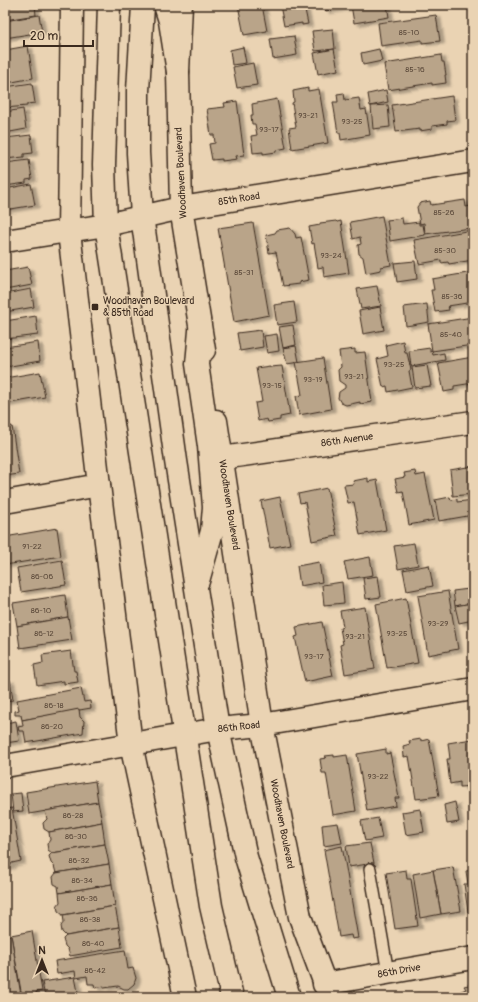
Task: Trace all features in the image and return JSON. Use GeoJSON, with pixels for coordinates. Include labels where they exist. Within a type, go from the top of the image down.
{"type":"FeatureCollection","features":[{"type":"Feature","properties":{"kind":"street"},"geometry":{"type":"LineString","coordinates":[[72,5],[69,232],[131,744],[185,997]]}},
{"type":"Feature","properties":{"kind":"street"},"geometry":{"type":"LineString","coordinates":[[109,5],[104,165],[106,225],[211,906],[232,997]]}},
{"type":"Feature","properties":{"kind":"street"},"geometry":{"type":"LineString","coordinates":[[143,5],[138,91],[138,153],[142,216],[176,462],[218,729],[246,857],[289,997]]}},
{"type":"Feature","properties":{"kind":"street"},"geometry":{"type":"LineString","coordinates":[[165,5],[170,21],[178,72]]}},
{"type":"Feature","properties":{"kind":"street","name":"Woodhaven Boulevard"},"geometry":{"type":"LineString","coordinates":[[181,5],[178,72],[181,208],[222,458],[262,724],[300,917],[327,990]]}},
{"type":"Feature","properties":{"kind":"street","name":"85th Road"},"geometry":{"type":"LineString","coordinates":[[5,242],[106,225],[181,208],[473,161]]}},
{"type":"Feature","properties":{"kind":"street"},"geometry":{"type":"LineString","coordinates":[[196,590],[202,562],[212,531],[214,507],[209,446],[197,364],[200,331]]}},
{"type":"Feature","properties":{"kind":"street","name":"86th Avenue"},"geometry":{"type":"LineString","coordinates":[[222,458],[473,422]]}},
{"type":"Feature","properties":{"kind":"street"},"geometry":{"type":"LineString","coordinates":[[5,502],[99,485]]}},
{"type":"Feature","properties":{"kind":"street","name":"86th Road"},"geometry":{"type":"LineString","coordinates":[[5,766],[218,729],[262,724],[473,690]]}},
{"type":"Feature","properties":{"kind":"street","name":"86th Drive"},"geometry":{"type":"LineString","coordinates":[[327,990],[388,973],[473,958]]}},
{"type":"Feature","properties":{"kind":"lane"},"geometry":{"type":"LineString","coordinates":[[370,869],[388,973]]}},
{"type":"Feature","properties":{"kind":"building"},"geometry":{"type":"Polygon","coordinates":[[[5,5],[35,5],[36,15],[5,20],[5,5]]]}},
{"type":"Feature","properties":{"kind":"building"},"geometry":{"type":"Polygon","coordinates":[[[238,5],[262,5],[267,31],[244,35],[238,5]]]}},
{"type":"Feature","properties":{"kind":"building"},"geometry":{"type":"Polygon","coordinates":[[[280,5],[304,5],[308,24],[302,25],[302,23],[284,26],[280,5]]]}},
{"type":"Feature","properties":{"kind":"building"},"geometry":{"type":"Polygon","coordinates":[[[324,5],[347,5],[348,7],[325,11],[324,5]]]}},
{"type":"Feature","properties":{"kind":"building"},"geometry":{"type":"Polygon","coordinates":[[[351,5],[387,5],[389,17],[354,23],[351,5]]]}},
{"type":"Feature","properties":{"kind":"building"},"geometry":{"type":"Polygon","coordinates":[[[39,15],[42,32],[5,38],[5,21],[39,15]]]}},
{"type":"Feature","properties":{"kind":"building"},"geometry":{"type":"Polygon","coordinates":[[[436,15],[440,41],[422,43],[422,40],[381,46],[378,23],[436,15]]]}},
{"type":"Feature","properties":{"kind":"building"},"geometry":{"type":"Polygon","coordinates":[[[333,29],[335,49],[315,51],[312,31],[333,29]]]}},
{"type":"Feature","properties":{"kind":"building"},"geometry":{"type":"Polygon","coordinates":[[[294,36],[297,55],[273,59],[270,39],[294,36]]]}},
{"type":"Feature","properties":{"kind":"building"},"geometry":{"type":"Polygon","coordinates":[[[28,46],[33,78],[7,83],[5,79],[5,50],[28,46]]]}},
{"type":"Feature","properties":{"kind":"building"},"geometry":{"type":"Polygon","coordinates":[[[243,47],[246,63],[232,65],[230,50],[243,47]]]}},
{"type":"Feature","properties":{"kind":"building"},"geometry":{"type":"Polygon","coordinates":[[[334,49],[338,70],[318,74],[314,53],[334,49]]]}},
{"type":"Feature","properties":{"kind":"building"},"geometry":{"type":"Polygon","coordinates":[[[379,49],[382,61],[363,65],[361,53],[379,49]]]}},
{"type":"Feature","properties":{"kind":"building"},"geometry":{"type":"Polygon","coordinates":[[[441,55],[442,62],[444,62],[446,83],[432,85],[432,83],[388,90],[384,64],[441,55]]]}},
{"type":"Feature","properties":{"kind":"building"},"geometry":{"type":"Polygon","coordinates":[[[253,63],[257,85],[237,88],[233,67],[253,63]]]}},
{"type":"Feature","properties":{"kind":"building"},"geometry":{"type":"Polygon","coordinates":[[[32,83],[35,103],[27,104],[27,106],[5,108],[5,87],[32,83]]]}},
{"type":"Feature","properties":{"kind":"building"},"geometry":{"type":"Polygon","coordinates":[[[308,88],[308,91],[319,89],[328,143],[292,149],[289,128],[296,127],[292,103],[294,102],[293,91],[308,88]]]}},
{"type":"Feature","properties":{"kind":"building"},"geometry":{"type":"Polygon","coordinates":[[[386,90],[388,102],[370,106],[368,94],[386,90]]]}},
{"type":"Feature","properties":{"kind":"building"},"geometry":{"type":"Polygon","coordinates":[[[344,93],[345,100],[359,98],[361,110],[366,109],[370,135],[341,140],[340,133],[338,133],[333,102],[338,102],[337,94],[344,93]]]}},
{"type":"Feature","properties":{"kind":"building"},"geometry":{"type":"Polygon","coordinates":[[[452,96],[455,120],[447,121],[447,124],[432,126],[432,129],[396,132],[392,105],[452,96]]]}},
{"type":"Feature","properties":{"kind":"building"},"geometry":{"type":"Polygon","coordinates":[[[277,99],[286,148],[276,150],[276,152],[263,154],[263,152],[253,153],[251,136],[257,135],[255,124],[252,124],[252,104],[277,99]]]}},
{"type":"Feature","properties":{"kind":"building"},"geometry":{"type":"Polygon","coordinates":[[[237,101],[244,155],[236,156],[237,159],[222,161],[222,159],[212,160],[209,144],[215,143],[214,135],[211,135],[207,109],[225,107],[224,103],[237,101]]]}},
{"type":"Feature","properties":{"kind":"building"},"geometry":{"type":"Polygon","coordinates":[[[388,105],[390,127],[373,129],[371,106],[388,105]]]}},
{"type":"Feature","properties":{"kind":"building"},"geometry":{"type":"Polygon","coordinates":[[[23,109],[26,129],[5,133],[5,112],[23,109]]]}},
{"type":"Feature","properties":{"kind":"building"},"geometry":{"type":"Polygon","coordinates":[[[31,135],[33,153],[24,154],[24,157],[5,159],[5,138],[31,135]]]}},
{"type":"Feature","properties":{"kind":"building"},"geometry":{"type":"Polygon","coordinates":[[[29,160],[32,179],[26,180],[26,183],[5,186],[5,163],[29,160]]]}},
{"type":"Feature","properties":{"kind":"building"},"geometry":{"type":"Polygon","coordinates":[[[31,184],[35,205],[5,210],[5,189],[31,184]]]}},
{"type":"Feature","properties":{"kind":"building"},"geometry":{"type":"Polygon","coordinates":[[[465,200],[466,207],[470,206],[472,218],[470,218],[471,228],[425,234],[424,223],[420,224],[417,207],[420,203],[430,201],[431,205],[465,200]]]}},
{"type":"Feature","properties":{"kind":"building"},"geometry":{"type":"Polygon","coordinates":[[[382,216],[391,265],[381,267],[381,270],[366,273],[363,257],[359,254],[358,245],[361,244],[360,237],[353,239],[350,222],[382,216]]]}},
{"type":"Feature","properties":{"kind":"building"},"geometry":{"type":"Polygon","coordinates":[[[402,218],[403,224],[419,222],[419,225],[423,225],[425,235],[390,241],[387,220],[402,218]]]}},
{"type":"Feature","properties":{"kind":"building"},"geometry":{"type":"Polygon","coordinates":[[[341,221],[349,273],[324,277],[323,267],[318,268],[314,243],[312,244],[309,227],[320,225],[320,223],[341,221]]]}},
{"type":"Feature","properties":{"kind":"building"},"geometry":{"type":"Polygon","coordinates":[[[253,223],[269,315],[234,322],[218,228],[253,223]]]}},
{"type":"Feature","properties":{"kind":"building"},"geometry":{"type":"Polygon","coordinates":[[[290,228],[295,234],[296,238],[301,237],[309,280],[299,282],[299,284],[283,286],[276,252],[269,253],[266,235],[275,233],[277,230],[290,228]]]}},
{"type":"Feature","properties":{"kind":"building"},"geometry":{"type":"Polygon","coordinates":[[[472,230],[473,260],[449,264],[448,262],[441,263],[441,260],[419,264],[414,240],[472,230]]]}},
{"type":"Feature","properties":{"kind":"building"},"geometry":{"type":"Polygon","coordinates":[[[415,261],[417,279],[397,282],[394,263],[415,261]]]}},
{"type":"Feature","properties":{"kind":"building"},"geometry":{"type":"Polygon","coordinates":[[[28,267],[32,285],[5,290],[5,271],[28,267]]]}},
{"type":"Feature","properties":{"kind":"building"},"geometry":{"type":"Polygon","coordinates":[[[473,272],[473,302],[448,306],[449,310],[435,312],[431,290],[434,290],[432,279],[473,272]]]}},
{"type":"Feature","properties":{"kind":"building"},"geometry":{"type":"Polygon","coordinates":[[[377,286],[381,306],[361,309],[357,289],[377,286]]]}},
{"type":"Feature","properties":{"kind":"building"},"geometry":{"type":"Polygon","coordinates":[[[31,289],[34,307],[5,312],[5,294],[31,289]]]}},
{"type":"Feature","properties":{"kind":"building"},"geometry":{"type":"Polygon","coordinates":[[[294,302],[297,322],[277,325],[274,305],[294,302]]]}},
{"type":"Feature","properties":{"kind":"building"},"geometry":{"type":"Polygon","coordinates":[[[427,304],[429,322],[406,326],[404,307],[427,304]]]}},
{"type":"Feature","properties":{"kind":"building"},"geometry":{"type":"Polygon","coordinates":[[[380,307],[384,330],[363,334],[359,311],[380,307]]]}},
{"type":"Feature","properties":{"kind":"building"},"geometry":{"type":"Polygon","coordinates":[[[36,316],[38,335],[5,339],[5,321],[36,316]]]}},
{"type":"Feature","properties":{"kind":"building"},"geometry":{"type":"Polygon","coordinates":[[[473,317],[473,345],[432,351],[428,324],[473,317]]]}},
{"type":"Feature","properties":{"kind":"building"},"geometry":{"type":"Polygon","coordinates":[[[293,325],[296,345],[283,348],[279,327],[293,325]]]}},
{"type":"Feature","properties":{"kind":"building"},"geometry":{"type":"Polygon","coordinates":[[[261,330],[263,347],[240,351],[237,333],[261,330]]]}},
{"type":"Feature","properties":{"kind":"building"},"geometry":{"type":"Polygon","coordinates":[[[277,334],[279,351],[267,353],[264,336],[277,334]]]}},
{"type":"Feature","properties":{"kind":"building"},"geometry":{"type":"Polygon","coordinates":[[[403,341],[405,353],[407,353],[411,370],[409,371],[412,387],[388,392],[387,386],[383,387],[377,359],[388,356],[386,345],[403,341]]]}},
{"type":"Feature","properties":{"kind":"building"},"geometry":{"type":"Polygon","coordinates":[[[38,342],[40,361],[5,367],[5,347],[38,342]]]}},
{"type":"Feature","properties":{"kind":"building"},"geometry":{"type":"Polygon","coordinates":[[[296,346],[299,362],[287,364],[283,348],[296,346]]]}},
{"type":"Feature","properties":{"kind":"building"},"geometry":{"type":"Polygon","coordinates":[[[430,348],[430,352],[432,351],[433,355],[444,353],[445,360],[411,366],[409,351],[430,348]]]}},
{"type":"Feature","properties":{"kind":"building"},"geometry":{"type":"Polygon","coordinates":[[[355,349],[355,353],[365,352],[372,402],[360,404],[360,402],[346,405],[341,403],[338,398],[339,392],[345,388],[345,385],[339,381],[338,370],[341,367],[339,351],[355,349]]]}},
{"type":"Feature","properties":{"kind":"building"},"geometry":{"type":"Polygon","coordinates":[[[473,357],[473,383],[454,386],[454,390],[444,392],[438,363],[473,357]]]}},
{"type":"Feature","properties":{"kind":"building"},"geometry":{"type":"Polygon","coordinates":[[[323,358],[331,409],[299,415],[296,396],[302,395],[296,362],[323,358]]]}},
{"type":"Feature","properties":{"kind":"building"},"geometry":{"type":"Polygon","coordinates":[[[427,365],[431,386],[415,388],[412,367],[427,365]]]}},
{"type":"Feature","properties":{"kind":"building"},"geometry":{"type":"Polygon","coordinates":[[[282,366],[290,415],[280,417],[280,420],[268,422],[267,419],[258,421],[255,403],[262,402],[256,368],[282,366]]]}},
{"type":"Feature","properties":{"kind":"building"},"geometry":{"type":"Polygon","coordinates":[[[40,372],[45,397],[5,404],[5,378],[40,372]]]}},
{"type":"Feature","properties":{"kind":"building"},"geometry":{"type":"Polygon","coordinates":[[[12,426],[19,474],[5,476],[5,427],[12,426]]]}},
{"type":"Feature","properties":{"kind":"building"},"geometry":{"type":"Polygon","coordinates":[[[473,466],[473,494],[453,496],[450,470],[473,466]]]}},
{"type":"Feature","properties":{"kind":"building"},"geometry":{"type":"Polygon","coordinates":[[[415,471],[416,476],[425,474],[434,520],[409,525],[403,491],[398,492],[395,479],[405,477],[404,473],[415,471]]]}},
{"type":"Feature","properties":{"kind":"building"},"geometry":{"type":"Polygon","coordinates":[[[368,478],[368,482],[377,480],[386,530],[360,535],[354,502],[348,503],[344,485],[354,484],[353,481],[368,478]]]}},
{"type":"Feature","properties":{"kind":"building"},"geometry":{"type":"Polygon","coordinates":[[[327,488],[337,536],[312,541],[305,502],[300,503],[298,494],[327,488]]]}},
{"type":"Feature","properties":{"kind":"building"},"geometry":{"type":"Polygon","coordinates":[[[280,497],[290,544],[270,548],[261,501],[280,497]]]}},
{"type":"Feature","properties":{"kind":"building"},"geometry":{"type":"Polygon","coordinates":[[[450,497],[451,500],[457,499],[457,502],[473,500],[473,515],[439,521],[435,500],[450,497]]]}},
{"type":"Feature","properties":{"kind":"building"},"geometry":{"type":"Polygon","coordinates":[[[57,528],[61,556],[5,565],[5,537],[57,528]]]}},
{"type":"Feature","properties":{"kind":"building"},"geometry":{"type":"Polygon","coordinates":[[[414,543],[418,565],[398,569],[394,546],[414,543]]]}},
{"type":"Feature","properties":{"kind":"building"},"geometry":{"type":"Polygon","coordinates":[[[370,557],[373,575],[348,579],[344,562],[370,557]]]}},
{"type":"Feature","properties":{"kind":"building"},"geometry":{"type":"Polygon","coordinates":[[[62,560],[66,585],[21,592],[17,568],[62,560]]]}},
{"type":"Feature","properties":{"kind":"building"},"geometry":{"type":"Polygon","coordinates":[[[319,562],[322,582],[300,586],[297,566],[319,562]]]}},
{"type":"Feature","properties":{"kind":"building"},"geometry":{"type":"Polygon","coordinates":[[[429,565],[433,586],[407,591],[403,570],[429,565]]]}},
{"type":"Feature","properties":{"kind":"building"},"geometry":{"type":"Polygon","coordinates":[[[378,576],[381,597],[366,599],[363,578],[378,576]]]}},
{"type":"Feature","properties":{"kind":"building"},"geometry":{"type":"Polygon","coordinates":[[[342,582],[344,603],[324,605],[322,585],[342,582]]]}},
{"type":"Feature","properties":{"kind":"building"},"geometry":{"type":"Polygon","coordinates":[[[469,589],[472,603],[455,606],[453,591],[469,589]]]}},
{"type":"Feature","properties":{"kind":"building"},"geometry":{"type":"Polygon","coordinates":[[[448,591],[458,649],[428,655],[418,596],[448,591]]]}},
{"type":"Feature","properties":{"kind":"building"},"geometry":{"type":"Polygon","coordinates":[[[65,595],[68,617],[17,626],[13,603],[65,595]]]}},
{"type":"Feature","properties":{"kind":"building"},"geometry":{"type":"Polygon","coordinates":[[[406,598],[418,663],[387,668],[376,604],[406,598]]]}},
{"type":"Feature","properties":{"kind":"building"},"geometry":{"type":"Polygon","coordinates":[[[472,603],[473,620],[459,623],[455,606],[472,603]]]}},
{"type":"Feature","properties":{"kind":"building"},"geometry":{"type":"Polygon","coordinates":[[[365,607],[375,669],[345,674],[340,645],[343,644],[340,628],[343,627],[340,611],[365,607]]]}},
{"type":"Feature","properties":{"kind":"building"},"geometry":{"type":"Polygon","coordinates":[[[68,617],[72,640],[20,648],[17,626],[68,617]]]}},
{"type":"Feature","properties":{"kind":"building"},"geometry":{"type":"Polygon","coordinates":[[[322,622],[333,676],[305,682],[295,637],[298,636],[296,627],[322,622]]]}},
{"type":"Feature","properties":{"kind":"building"},"geometry":{"type":"Polygon","coordinates":[[[71,651],[74,671],[76,671],[78,682],[64,684],[64,681],[37,685],[34,665],[43,663],[42,655],[71,651]]]}},
{"type":"Feature","properties":{"kind":"building"},"geometry":{"type":"Polygon","coordinates":[[[10,680],[13,700],[5,701],[5,681],[10,680]]]}},
{"type":"Feature","properties":{"kind":"building"},"geometry":{"type":"Polygon","coordinates":[[[81,688],[84,702],[90,701],[91,708],[22,720],[21,715],[15,715],[15,711],[19,710],[17,700],[81,688]]]}},
{"type":"Feature","properties":{"kind":"building"},"geometry":{"type":"Polygon","coordinates":[[[79,709],[80,717],[84,721],[83,733],[26,743],[24,731],[19,731],[18,727],[23,726],[22,720],[79,709]]]}},
{"type":"Feature","properties":{"kind":"building"},"geometry":{"type":"Polygon","coordinates":[[[16,721],[19,741],[5,743],[5,723],[16,721]]]}},
{"type":"Feature","properties":{"kind":"building"},"geometry":{"type":"Polygon","coordinates":[[[421,739],[421,741],[429,739],[439,796],[416,799],[409,756],[404,757],[403,746],[410,744],[409,741],[421,739]]]}},
{"type":"Feature","properties":{"kind":"building"},"geometry":{"type":"Polygon","coordinates":[[[472,739],[473,786],[460,787],[460,782],[450,784],[447,759],[450,759],[448,743],[472,739]]]}},
{"type":"Feature","properties":{"kind":"building"},"geometry":{"type":"Polygon","coordinates":[[[386,749],[386,754],[390,753],[399,798],[395,798],[396,806],[367,811],[357,754],[386,749]]]}},
{"type":"Feature","properties":{"kind":"building"},"geometry":{"type":"Polygon","coordinates":[[[334,755],[334,757],[347,755],[356,811],[333,815],[326,773],[322,773],[320,759],[326,758],[325,756],[334,755]]]}},
{"type":"Feature","properties":{"kind":"building"},"geometry":{"type":"Polygon","coordinates":[[[95,781],[98,802],[29,814],[26,792],[95,781]]]}},
{"type":"Feature","properties":{"kind":"building"},"geometry":{"type":"Polygon","coordinates":[[[21,793],[23,811],[13,812],[11,794],[21,793]]]}},
{"type":"Feature","properties":{"kind":"building"},"geometry":{"type":"Polygon","coordinates":[[[98,802],[102,822],[49,832],[44,829],[43,823],[47,819],[45,811],[98,802]]]}},
{"type":"Feature","properties":{"kind":"building"},"geometry":{"type":"Polygon","coordinates":[[[455,802],[459,822],[447,824],[444,805],[455,802]]]}},
{"type":"Feature","properties":{"kind":"building"},"geometry":{"type":"Polygon","coordinates":[[[12,808],[21,861],[12,863],[10,866],[5,867],[5,809],[12,808]]]}},
{"type":"Feature","properties":{"kind":"building"},"geometry":{"type":"Polygon","coordinates":[[[420,809],[424,832],[406,835],[402,812],[420,809]]]}},
{"type":"Feature","properties":{"kind":"building"},"geometry":{"type":"Polygon","coordinates":[[[378,818],[382,838],[365,841],[361,821],[378,818]]]}},
{"type":"Feature","properties":{"kind":"building"},"geometry":{"type":"Polygon","coordinates":[[[102,822],[105,844],[52,853],[48,850],[47,844],[50,840],[49,832],[102,822]]]}},
{"type":"Feature","properties":{"kind":"building"},"geometry":{"type":"Polygon","coordinates":[[[338,823],[342,843],[324,846],[322,825],[338,823]]]}},
{"type":"Feature","properties":{"kind":"building"},"geometry":{"type":"Polygon","coordinates":[[[370,843],[374,863],[349,867],[346,846],[370,843]]]}},
{"type":"Feature","properties":{"kind":"building"},"geometry":{"type":"Polygon","coordinates":[[[105,844],[109,864],[56,873],[49,856],[52,853],[105,844]]]}},
{"type":"Feature","properties":{"kind":"building"},"geometry":{"type":"Polygon","coordinates":[[[342,846],[358,938],[352,939],[351,935],[339,937],[324,850],[342,846]]]}},
{"type":"Feature","properties":{"kind":"building"},"geometry":{"type":"Polygon","coordinates":[[[109,864],[112,884],[59,893],[58,886],[54,884],[53,877],[56,873],[109,864]]]}},
{"type":"Feature","properties":{"kind":"building"},"geometry":{"type":"Polygon","coordinates":[[[453,867],[461,911],[441,914],[433,870],[453,867]]]}},
{"type":"Feature","properties":{"kind":"building"},"geometry":{"type":"Polygon","coordinates":[[[406,870],[407,879],[411,879],[418,926],[395,929],[386,873],[406,870]]]}},
{"type":"Feature","properties":{"kind":"building"},"geometry":{"type":"Polygon","coordinates":[[[433,870],[441,914],[420,918],[413,874],[433,870]]]}},
{"type":"Feature","properties":{"kind":"building"},"geometry":{"type":"Polygon","coordinates":[[[473,870],[473,911],[468,912],[464,884],[468,884],[466,871],[473,870]]]}},
{"type":"Feature","properties":{"kind":"building"},"geometry":{"type":"Polygon","coordinates":[[[112,884],[115,906],[63,915],[58,911],[57,906],[60,902],[59,893],[112,884]]]}},
{"type":"Feature","properties":{"kind":"building"},"geometry":{"type":"Polygon","coordinates":[[[115,906],[119,927],[66,936],[62,932],[61,926],[64,922],[63,915],[115,906]]]}},
{"type":"Feature","properties":{"kind":"building"},"geometry":{"type":"Polygon","coordinates":[[[119,927],[122,947],[70,956],[63,939],[66,936],[119,927]]]}},
{"type":"Feature","properties":{"kind":"building"},"geometry":{"type":"Polygon","coordinates":[[[32,931],[42,991],[36,992],[37,997],[22,997],[11,935],[32,931]]]}},
{"type":"Feature","properties":{"kind":"building"},"geometry":{"type":"Polygon","coordinates":[[[11,935],[21,995],[15,997],[5,997],[5,936],[11,935]]]}},
{"type":"Feature","properties":{"kind":"building"},"geometry":{"type":"Polygon","coordinates":[[[125,950],[128,969],[133,968],[136,978],[134,984],[128,989],[118,986],[104,988],[104,986],[95,988],[94,984],[88,984],[87,976],[76,978],[75,971],[57,974],[55,961],[125,950]]]}},
{"type":"Feature","properties":{"kind":"building"},"geometry":{"type":"Polygon","coordinates":[[[75,977],[79,997],[45,997],[42,982],[75,977]]]}},
{"type":"Feature","properties":{"kind":"building"},"geometry":{"type":"Polygon","coordinates":[[[473,984],[473,997],[448,997],[466,989],[464,986],[473,984]]]}},
{"type":"Feature","properties":{"kind":"building"},"geometry":{"type":"Polygon","coordinates":[[[419,993],[421,997],[397,997],[419,993]]]}},
{"type":"Feature","properties":{"kind":"place","name":"Woodhaven Boulevard & 85th Road"},"geometry":{"type":"Point","coordinates":[95,307]}}]}
